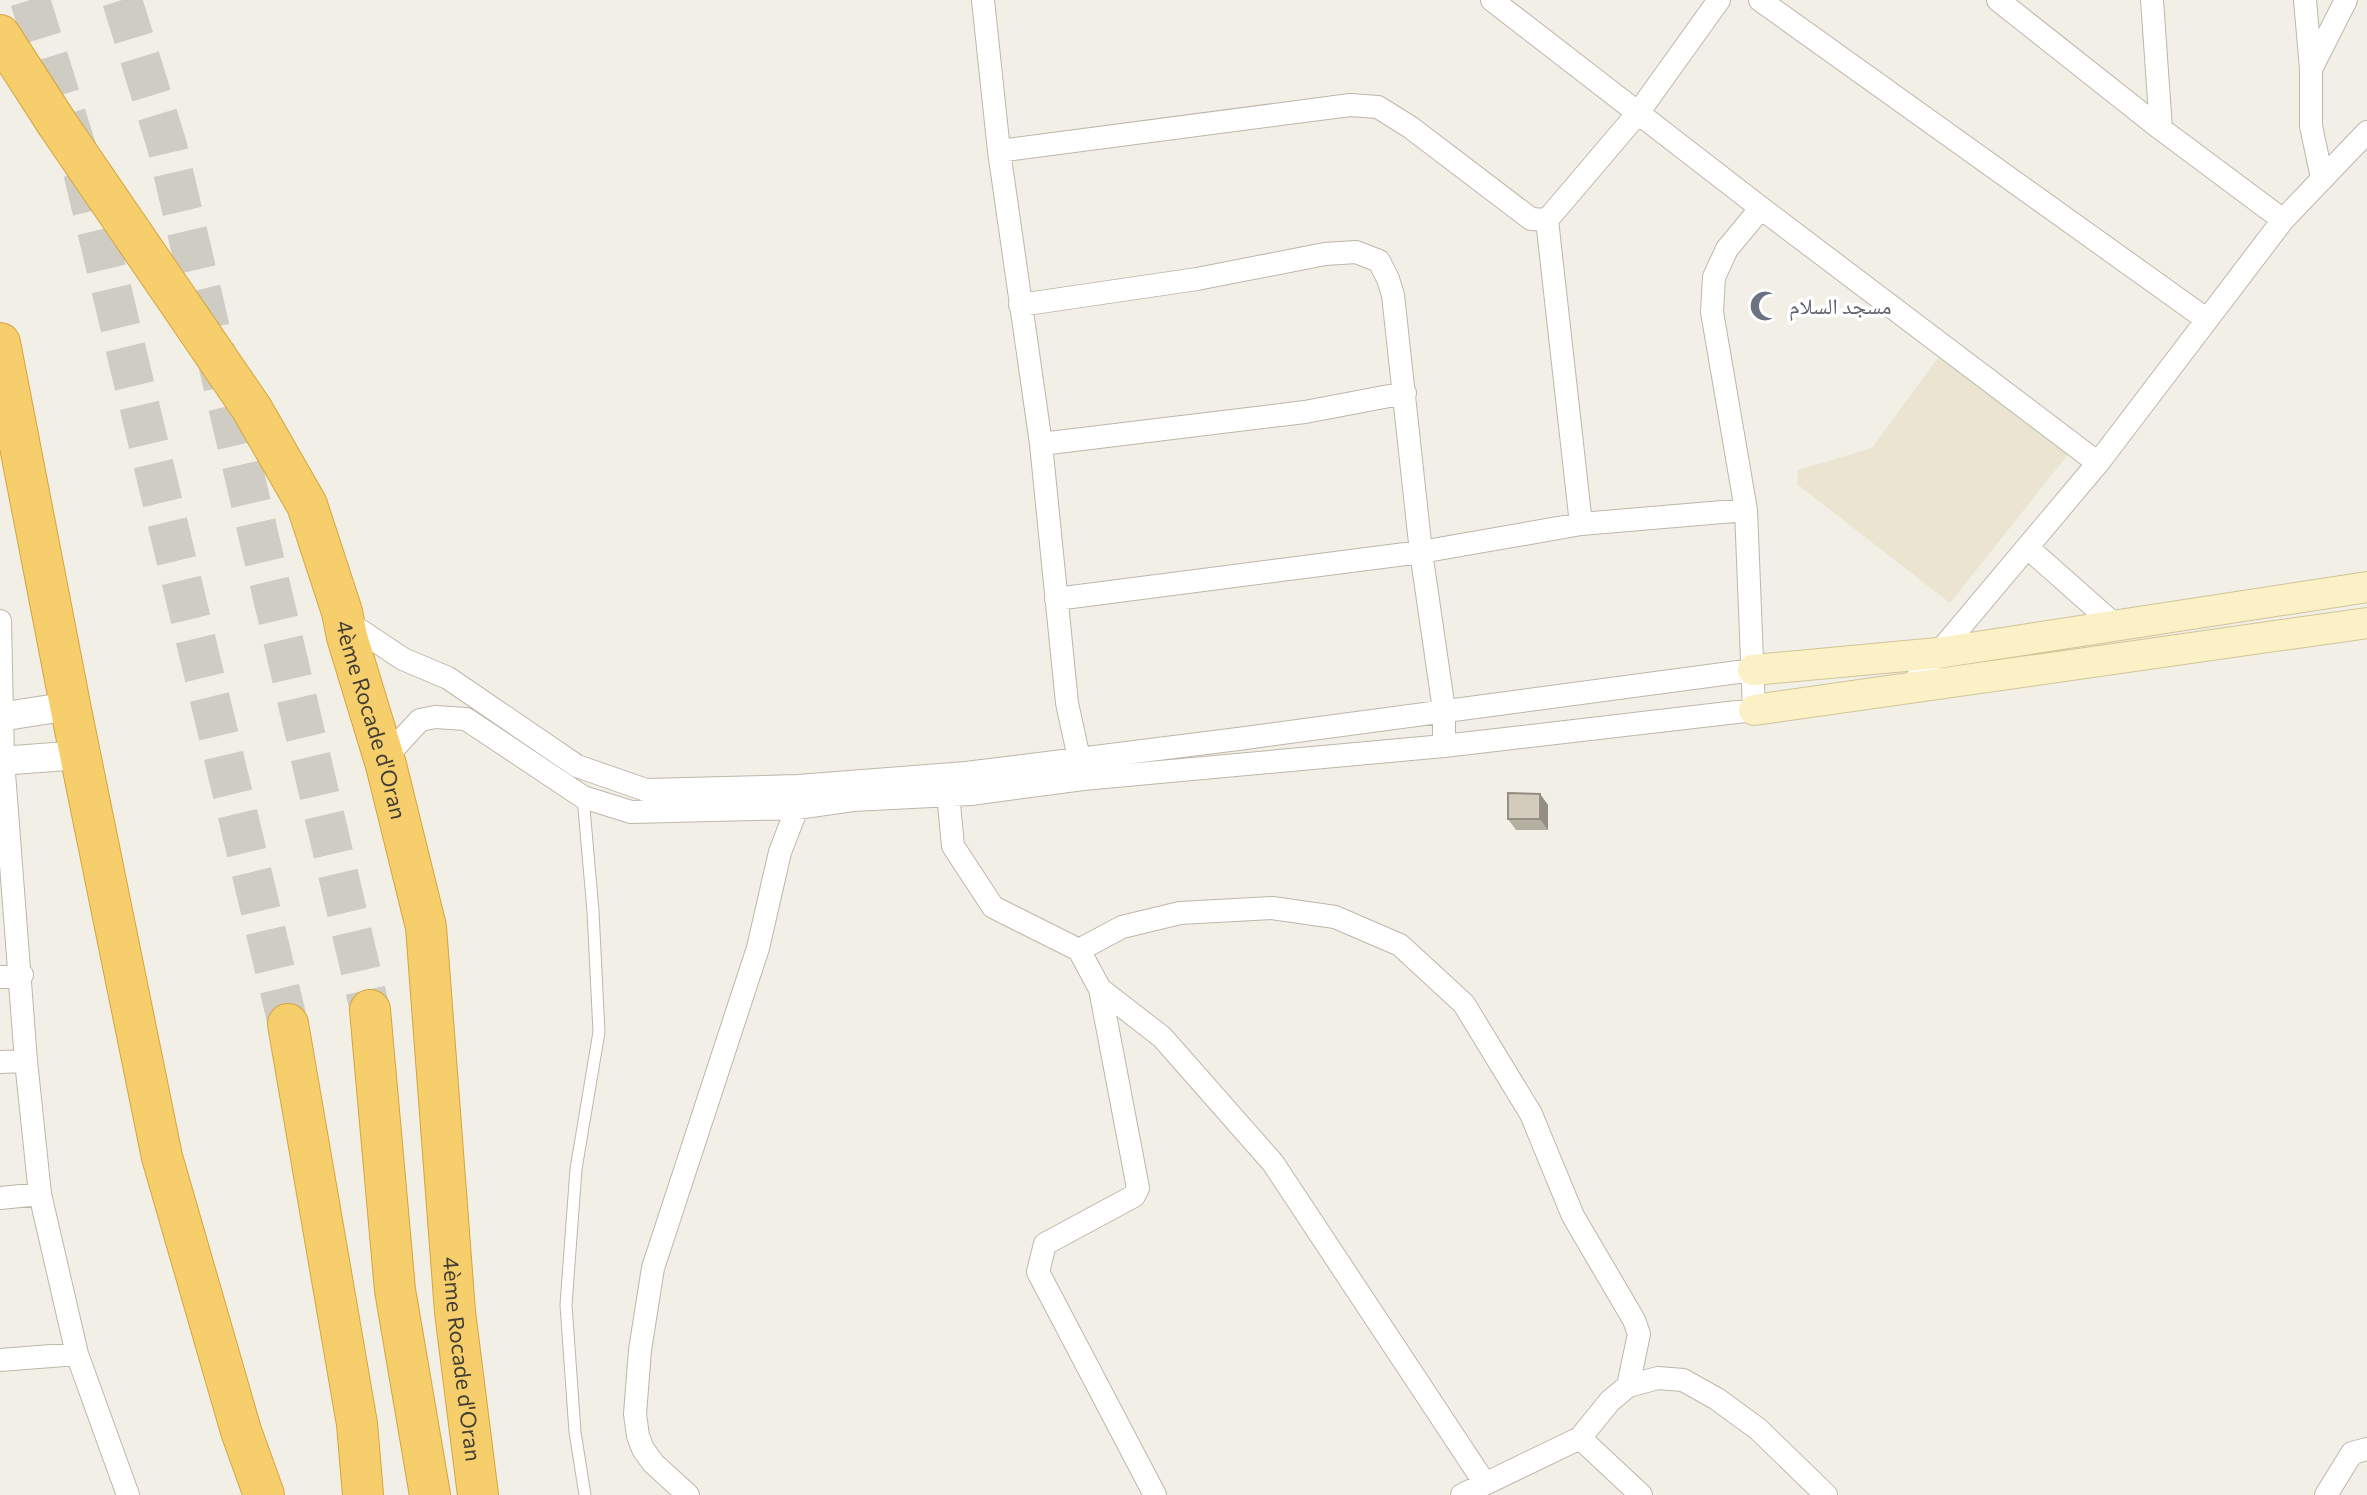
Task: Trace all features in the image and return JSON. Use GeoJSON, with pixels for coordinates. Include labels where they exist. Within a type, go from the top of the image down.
{"type":"FeatureCollection","features":[{"type":"Feature","properties":{"kind":"highway","name":"4ème Rocade d'Oran"},"geometry":{"type":"LineString","coordinates":[[0,35],[74,150],[252,409],[307,505],[386,765],[426,927],[455,1312],[478,1495]]}},
{"type":"Feature","properties":{"kind":"highway"},"geometry":{"type":"LineString","coordinates":[[0,343],[162,1157],[241,1431],[264,1495]]}},
{"type":"Feature","properties":{"kind":"highway"},"geometry":{"type":"LineString","coordinates":[[370,1010],[395,1290],[430,1495]]}},
{"type":"Feature","properties":{"kind":"highway"},"geometry":{"type":"LineString","coordinates":[[288,1024],[357,1424],[363,1495]]}},
{"type":"Feature","properties":{"kind":"main road"},"geometry":{"type":"LineString","coordinates":[[1753,670],[1938,653],[2367,587]]}},
{"type":"Feature","properties":{"kind":"main road"},"geometry":{"type":"LineString","coordinates":[[1754,710],[2366,625]]}},
{"type":"Feature","properties":{"kind":"street"},"geometry":{"type":"LineString","coordinates":[[986,0],[999,151],[1041,444],[1067,703],[1082,768]]}},
{"type":"Feature","properties":{"kind":"street"},"geometry":{"type":"LineString","coordinates":[[1492,0],[2098,463]]}},
{"type":"Feature","properties":{"kind":"street"},"geometry":{"type":"LineString","coordinates":[[1581,524],[1547,220],[1638,113],[1719,0]]}},
{"type":"Feature","properties":{"kind":"street"},"geometry":{"type":"LineString","coordinates":[[1760,0],[2206,319]]}},
{"type":"Feature","properties":{"kind":"street"},"geometry":{"type":"LineString","coordinates":[[1998,0],[2161,129],[2283,220]]}},
{"type":"Feature","properties":{"kind":"street"},"geometry":{"type":"LineString","coordinates":[[2152,0],[2161,129]]}},
{"type":"Feature","properties":{"kind":"street"},"geometry":{"type":"LineString","coordinates":[[2305,0],[2311,69],[2311,126],[2322,178]]}},
{"type":"Feature","properties":{"kind":"street"},"geometry":{"type":"LineString","coordinates":[[2311,69],[2346,0]]}},
{"type":"Feature","properties":{"kind":"street"},"geometry":{"type":"LineString","coordinates":[[999,151],[1350,105],[1378,107],[1410,127],[1531,219],[1547,220]]}},
{"type":"Feature","properties":{"kind":"street"},"geometry":{"type":"LineString","coordinates":[[1909,688],[2098,463],[2283,220],[2367,132]]}},
{"type":"Feature","properties":{"kind":"street"},"geometry":{"type":"LineString","coordinates":[[1082,768],[1444,746],[1754,710],[1746,510],[1712,312],[1714,277],[1727,249],[1761,208]]}},
{"type":"Feature","properties":{"kind":"street"},"geometry":{"type":"LineString","coordinates":[[1020,305],[1197,279],[1325,254],[1356,252],[1379,261],[1388,279],[1405,393],[1421,552],[1444,710],[1444,746]]}},
{"type":"Feature","properties":{"kind":"street"},"geometry":{"type":"LineString","coordinates":[[1041,444],[1305,412],[1405,393]]}},
{"type":"Feature","properties":{"kind":"street"},"geometry":{"type":"LineString","coordinates":[[1056,599],[1421,552],[1581,524],[1746,510]]}},
{"type":"Feature","properties":{"kind":"street"},"geometry":{"type":"LineString","coordinates":[[2028,548],[2115,625]]}},
{"type":"Feature","properties":{"kind":"street"},"geometry":{"type":"LineString","coordinates":[[342,612],[358,629],[403,659],[448,678],[577,766],[646,790],[948,785]]}},
{"type":"Feature","properties":{"kind":"street"},"geometry":{"type":"LineString","coordinates":[[0,621],[11,976],[26,1061],[40,1194],[77,1354],[128,1495]]}},
{"type":"Feature","properties":{"kind":"street"},"geometry":{"type":"LineString","coordinates":[[386,765],[395,747],[420,720],[451,717],[466,719],[576,793],[631,812],[797,808],[1082,768],[1238,739],[1753,670]]}},
{"type":"Feature","properties":{"kind":"street"},"geometry":{"type":"LineString","coordinates":[[1,717],[70,706]]}},
{"type":"Feature","properties":{"kind":"street"},"geometry":{"type":"LineString","coordinates":[[2,760],[80,755]]}},
{"type":"Feature","properties":{"kind":"street"},"geometry":{"type":"LineString","coordinates":[[576,793],[577,766]]}},
{"type":"Feature","properties":{"kind":"street"},"geometry":{"type":"LineString","coordinates":[[948,785],[953,846],[993,907],[1079,950],[1100,989],[1138,1188],[1134,1196],[1045,1244],[1038,1272],[1155,1495]]}},
{"type":"Feature","properties":{"kind":"street"},"geometry":{"type":"LineString","coordinates":[[688,1495],[653,1463],[638,1436],[635,1414],[640,1350],[651,1281],[671,1210],[758,948],[780,852],[797,808]]}},
{"type":"Feature","properties":{"kind":"street"},"geometry":{"type":"LineString","coordinates":[[1079,950],[1122,927],[1180,913],[1272,908],[1335,917],[1400,945],[1464,1004],[1531,1114],[1573,1216],[1634,1320],[1639,1334],[1628,1386]]}},
{"type":"Feature","properties":{"kind":"street"},"geometry":{"type":"LineString","coordinates":[[1100,989],[1162,1037],[1273,1163],[1484,1482]]}},
{"type":"Feature","properties":{"kind":"street"},"geometry":{"type":"LineString","coordinates":[[0,1062],[26,1061]]}},
{"type":"Feature","properties":{"kind":"street"},"geometry":{"type":"LineString","coordinates":[[0,1198],[40,1194]]}},
{"type":"Feature","properties":{"kind":"street"},"geometry":{"type":"LineString","coordinates":[[0,1360],[77,1354]]}},
{"type":"Feature","properties":{"kind":"street"},"geometry":{"type":"LineString","coordinates":[[1462,1495],[1580,1438],[1610,1401],[1628,1386],[1658,1378],[1683,1380],[1717,1399],[1758,1429],[1826,1495]]}},
{"type":"Feature","properties":{"kind":"street"},"geometry":{"type":"LineString","coordinates":[[1580,1438],[1641,1495]]}},
{"type":"Feature","properties":{"kind":"street"},"geometry":{"type":"LineString","coordinates":[[2326,1495],[2352,1453],[2367,1449]]}},
{"type":"Feature","properties":{"kind":"lane"},"geometry":{"type":"LineString","coordinates":[[576,793],[593,911],[599,1032],[576,1169],[566,1305],[575,1432],[585,1495]]}},
{"type":"Feature","properties":{"kind":"shaded area"},"geometry":{"type":"Polygon","coordinates":[[[1940,355],[2070,452],[1950,603],[1797,484],[1798,470],[1872,448],[1940,355]]]}},
{"type":"Feature","properties":{"kind":"building"},"geometry":{"type":"Polygon","coordinates":[[[1508,793],[1540,794],[1540,819],[1508,819],[1508,793]]]}},
{"type":"Feature","properties":{"kind":"tunnel"},"geometry":{"type":"LineString","coordinates":[[30,0],[81,163],[288,1024]]}},
{"type":"Feature","properties":{"kind":"tunnel"},"geometry":{"type":"LineString","coordinates":[[122,0],[167,146],[370,1010]]}},
{"type":"Feature","properties":{"kind":"place","name":"مسجد السلام"},"geometry":{"type":"Point","coordinates":[1765,306]}}]}
